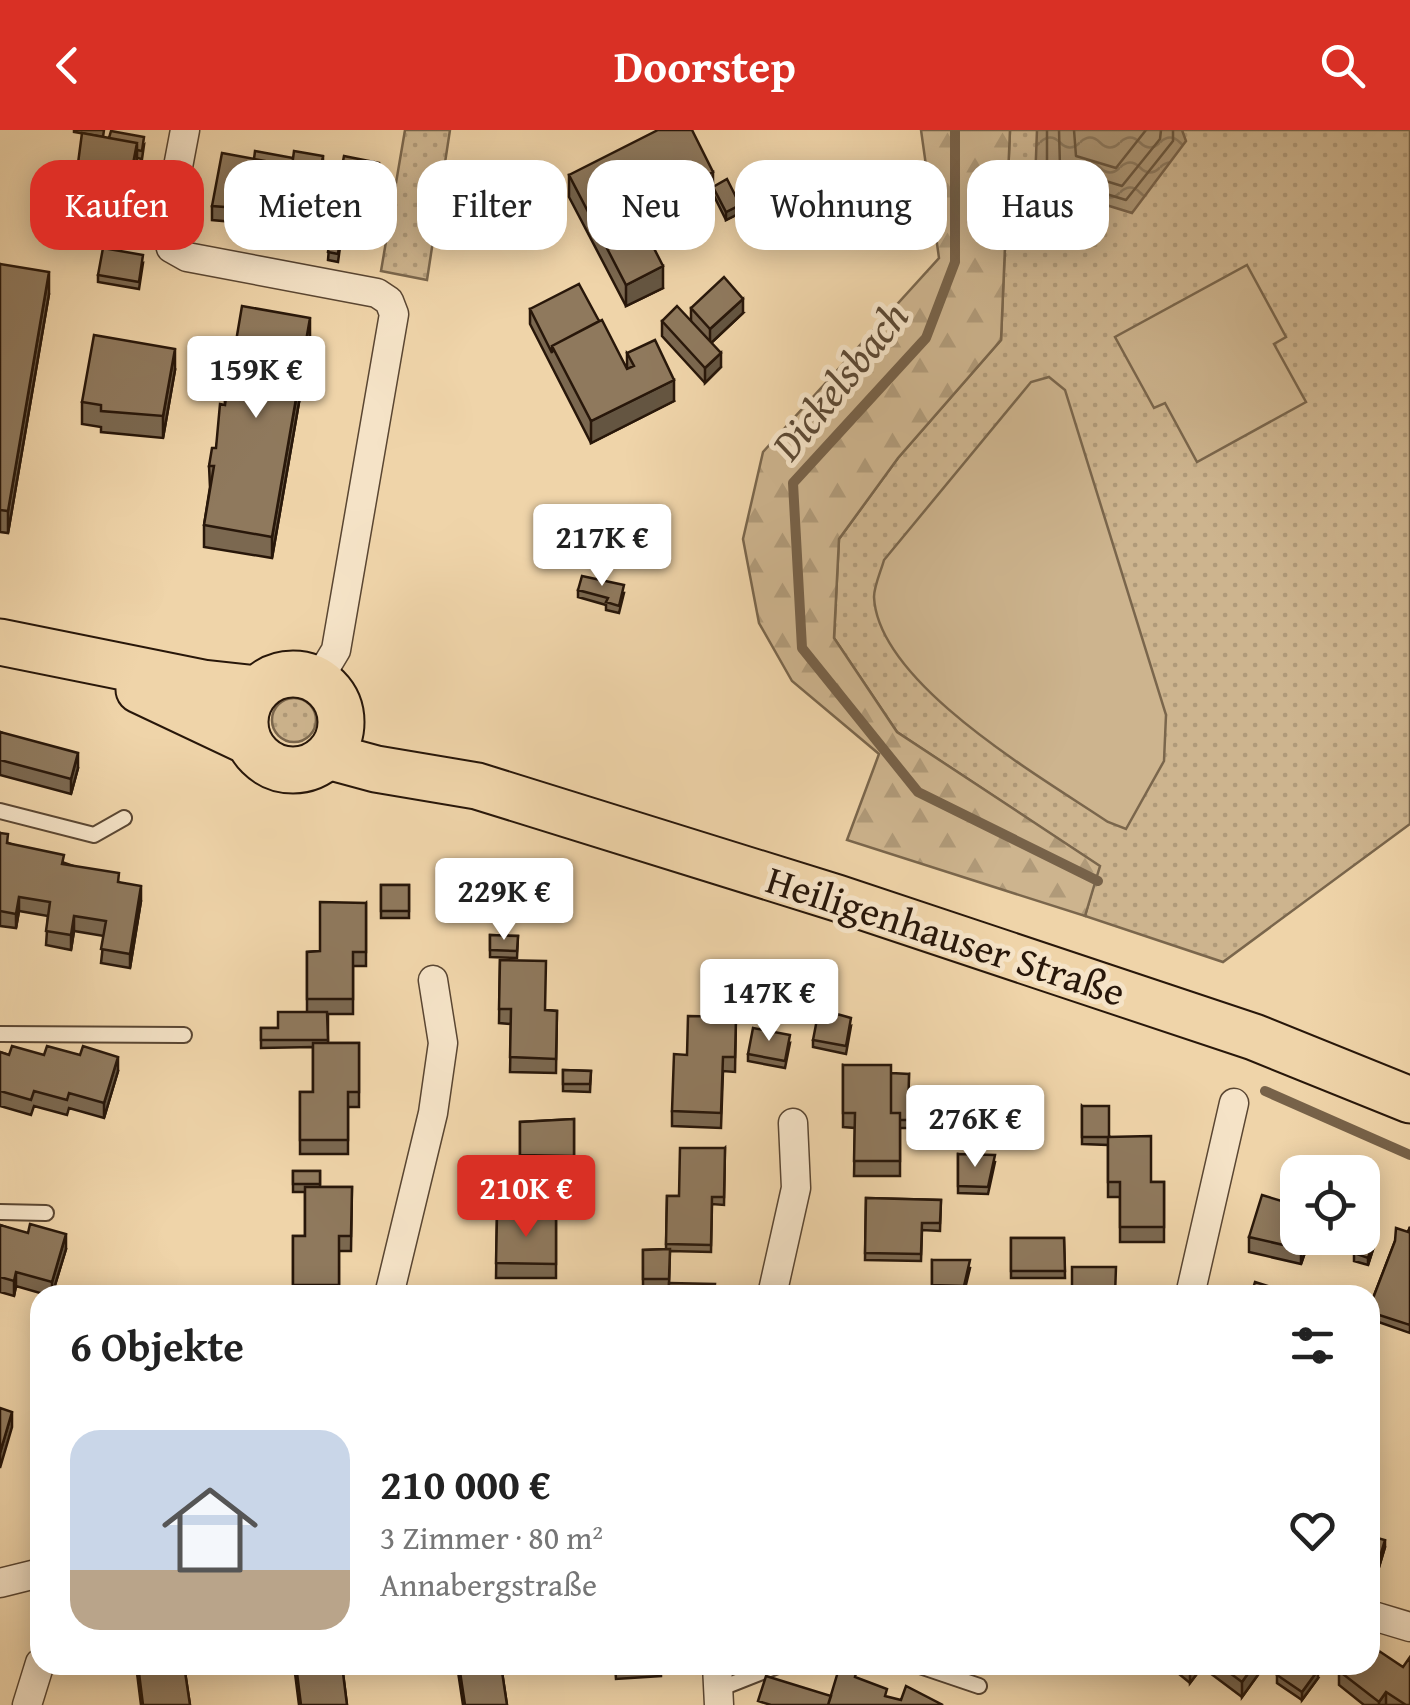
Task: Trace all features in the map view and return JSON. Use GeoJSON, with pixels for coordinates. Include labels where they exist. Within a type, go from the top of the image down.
{"type":"FeatureCollection","features":[{"type":"Feature","properties":{"kind":"main road"},"geometry":{"type":"LineString","coordinates":[[0,642],[258,689]]}},
{"type":"Feature","properties":{"kind":"main road"},"geometry":{"type":"LineString","coordinates":[[54,654],[249,742],[260,757],[276,767],[312,766],[335,738],[330,690],[318,680],[286,674],[258,689],[248,706],[249,742]]}},
{"type":"Feature","properties":{"kind":"main road","name":"Heiligenhauser Straße"},"geometry":{"type":"LineString","coordinates":[[335,738],[376,769],[477,786],[1107,987],[1254,1036],[1410,1100]]}},
{"type":"Feature","properties":{"kind":"street"},"geometry":{"type":"LineString","coordinates":[[185,130],[166,230],[171,248],[187,257],[377,294],[389,301],[394,314],[336,650],[318,680]]}},
{"type":"Feature","properties":{"kind":"street"},"geometry":{"type":"LineString","coordinates":[[391,1285],[433,1112],[443,1043],[433,980]]}},
{"type":"Feature","properties":{"kind":"street"},"geometry":{"type":"LineString","coordinates":[[1192,1285],[1234,1102]]}},
{"type":"Feature","properties":{"kind":"street"},"geometry":{"type":"LineString","coordinates":[[774,1285],[796,1188],[793,1123]]}},
{"type":"Feature","properties":{"kind":"street"},"geometry":{"type":"LineString","coordinates":[[0,1583],[30,1576]]}},
{"type":"Feature","properties":{"kind":"street"},"geometry":{"type":"LineString","coordinates":[[1380,1618],[1410,1626]]}},
{"type":"Feature","properties":{"kind":"street"},"geometry":{"type":"LineString","coordinates":[[27,1705],[36,1675]]}},
{"type":"Feature","properties":{"kind":"lane"},"geometry":{"type":"LineString","coordinates":[[0,811],[94,835],[124,818]]}},
{"type":"Feature","properties":{"kind":"lane"},"geometry":{"type":"LineString","coordinates":[[0,1034],[184,1035]]}},
{"type":"Feature","properties":{"kind":"lane"},"geometry":{"type":"LineString","coordinates":[[0,1212],[46,1213]]}},
{"type":"Feature","properties":{"kind":"lane"},"geometry":{"type":"LineString","coordinates":[[718,1686],[750,1675]]}},
{"type":"Feature","properties":{"kind":"lane"},"geometry":{"type":"LineString","coordinates":[[947,1675],[979,1686]]}},
{"type":"Feature","properties":{"kind":"green space"},"geometry":{"type":"Polygon","coordinates":[[[405,130],[450,130],[445,160],[417,160],[417,250],[432,250],[427,280],[381,271],[385,250],[397,250],[397,177],[405,130]]]}},
{"type":"Feature","properties":{"kind":"green space"},"geometry":{"type":"Polygon","coordinates":[[[921,130],[1010,130],[1009,160],[967,160],[967,250],[1005,250],[1001,340],[898,458],[839,539],[834,638],[897,732],[1100,866],[1085,916],[847,840],[879,754],[792,681],[759,623],[743,539],[763,452],[939,258],[938,250],[947,250],[947,160],[925,160],[921,130]]]}},
{"type":"Feature","properties":{"kind":"green space"},"geometry":{"type":"Polygon","coordinates":[[[1010,130],[1410,130],[1410,824],[1223,962],[1085,916],[1099,866],[897,732],[834,638],[839,539],[898,458],[1001,340],[1005,250],[1109,250],[1109,160],[1009,160],[1010,130]]]}},
{"type":"Feature","properties":{"kind":"green space"},"geometry":{"type":"Polygon","coordinates":[[[1247,265],[1286,337],[1274,344],[1306,402],[1197,462],[1165,403],[1154,408],[1115,337],[1247,265]]]}},
{"type":"Feature","properties":{"kind":"green space"},"geometry":{"type":"Polygon","coordinates":[[[1049,377],[1065,390],[1166,715],[1164,761],[1126,829],[1108,822],[1006,754],[933,695],[903,663],[883,630],[874,597],[884,560],[1031,382],[1049,377]]]}},
{"type":"Feature","properties":{"kind":"green space"},"geometry":{"type":"Polygon","coordinates":[[[294,698],[310,704],[316,720],[310,736],[294,742],[278,736],[272,720],[278,704],[294,698]]]}},
{"type":"Feature","properties":{"kind":"water"},"geometry":{"type":"Polygon","coordinates":[[[1037,130],[1182,130],[1186,141],[1132,213],[1109,206],[1109,160],[1036,160],[1037,130]]]}},
{"type":"Feature","properties":{"kind":"building"},"geometry":{"type":"Polygon","coordinates":[[[658,130],[692,130],[707,160],[599,160],[658,130]]]}},
{"type":"Feature","properties":{"kind":"building"},"geometry":{"type":"Polygon","coordinates":[[[111,131],[144,137],[142,151],[137,150],[137,143],[109,138],[111,131]]]}},
{"type":"Feature","properties":{"kind":"building"},"geometry":{"type":"Polygon","coordinates":[[[82,133],[137,143],[134,160],[78,160],[82,133]]]}},
{"type":"Feature","properties":{"kind":"building"},"geometry":{"type":"Polygon","coordinates":[[[255,151],[293,158],[293,160],[254,159],[255,151]]]}},
{"type":"Feature","properties":{"kind":"building"},"geometry":{"type":"Polygon","coordinates":[[[294,151],[323,156],[322,160],[293,160],[294,151]]]}},
{"type":"Feature","properties":{"kind":"building"},"geometry":{"type":"Polygon","coordinates":[[[222,153],[260,160],[224,160],[224,207],[212,206],[222,153]]]}},
{"type":"Feature","properties":{"kind":"building"},"geometry":{"type":"Polygon","coordinates":[[[587,166],[587,210],[569,175],[587,166]]]}},
{"type":"Feature","properties":{"kind":"building"},"geometry":{"type":"Polygon","coordinates":[[[727,179],[735,195],[735,208],[726,212],[715,186],[727,179]]]}},
{"type":"Feature","properties":{"kind":"building"},"geometry":{"type":"Polygon","coordinates":[[[103,250],[143,255],[139,282],[98,275],[103,250]]]}},
{"type":"Feature","properties":{"kind":"building"},"geometry":{"type":"Polygon","coordinates":[[[608,250],[655,250],[663,266],[626,285],[608,250]]]}},
{"type":"Feature","properties":{"kind":"building"},"geometry":{"type":"Polygon","coordinates":[[[0,264],[49,272],[8,511],[0,510],[0,264]]]}},
{"type":"Feature","properties":{"kind":"building"},"geometry":{"type":"Polygon","coordinates":[[[724,277],[743,299],[710,329],[691,308],[724,277]]]}},
{"type":"Feature","properties":{"kind":"building"},"geometry":{"type":"Polygon","coordinates":[[[579,284],[599,321],[552,346],[552,353],[530,309],[579,284]]]}},
{"type":"Feature","properties":{"kind":"building"},"geometry":{"type":"Polygon","coordinates":[[[242,306],[310,318],[272,537],[204,525],[214,466],[209,466],[212,448],[216,448],[220,404],[225,405],[228,383],[224,382],[225,370],[227,364],[232,365],[242,306]]]}},
{"type":"Feature","properties":{"kind":"building"},"geometry":{"type":"Polygon","coordinates":[[[677,306],[721,353],[705,368],[662,321],[677,306]]]}},
{"type":"Feature","properties":{"kind":"building"},"geometry":{"type":"Polygon","coordinates":[[[602,320],[627,369],[634,366],[627,353],[655,340],[674,380],[591,421],[552,346],[602,320]]]}},
{"type":"Feature","properties":{"kind":"building"},"geometry":{"type":"Polygon","coordinates":[[[94,335],[175,349],[163,416],[101,411],[101,405],[82,402],[94,335]]]}},
{"type":"Feature","properties":{"kind":"building"},"geometry":{"type":"Polygon","coordinates":[[[582,576],[624,585],[619,606],[606,602],[608,598],[578,590],[582,576]]]}},
{"type":"Feature","properties":{"kind":"building"},"geometry":{"type":"Polygon","coordinates":[[[0,732],[78,753],[71,779],[0,760],[0,732]]]}},
{"type":"Feature","properties":{"kind":"building"},"geometry":{"type":"Polygon","coordinates":[[[0,833],[8,834],[7,843],[64,855],[62,864],[119,873],[118,882],[141,886],[130,954],[101,949],[106,921],[74,916],[71,935],[46,931],[50,902],[19,897],[16,914],[0,911],[0,833]]]}},
{"type":"Feature","properties":{"kind":"building"},"geometry":{"type":"Polygon","coordinates":[[[381,885],[409,885],[409,911],[381,911],[381,885]]]}},
{"type":"Feature","properties":{"kind":"building"},"geometry":{"type":"Polygon","coordinates":[[[320,902],[366,903],[366,952],[353,952],[353,999],[307,999],[307,952],[320,951],[320,902]]]}},
{"type":"Feature","properties":{"kind":"building"},"geometry":{"type":"Polygon","coordinates":[[[490,935],[518,936],[517,951],[490,950],[490,935]]]}},
{"type":"Feature","properties":{"kind":"building"},"geometry":{"type":"Polygon","coordinates":[[[500,960],[546,961],[545,1010],[557,1011],[556,1059],[510,1057],[511,1009],[499,1009],[500,960]]]}},
{"type":"Feature","properties":{"kind":"building"},"geometry":{"type":"Polygon","coordinates":[[[819,1009],[851,1018],[846,1046],[813,1040],[819,1009]]]}},
{"type":"Feature","properties":{"kind":"building"},"geometry":{"type":"Polygon","coordinates":[[[278,1012],[327,1012],[328,1040],[261,1040],[261,1028],[278,1028],[278,1012]]]}},
{"type":"Feature","properties":{"kind":"building"},"geometry":{"type":"Polygon","coordinates":[[[688,1016],[736,1017],[735,1057],[723,1057],[721,1113],[672,1111],[674,1054],[687,1055],[688,1016]]]}},
{"type":"Feature","properties":{"kind":"building"},"geometry":{"type":"Polygon","coordinates":[[[753,1028],[790,1035],[785,1061],[748,1054],[753,1028]]]}},
{"type":"Feature","properties":{"kind":"building"},"geometry":{"type":"Polygon","coordinates":[[[313,1043],[359,1043],[359,1092],[348,1092],[348,1140],[300,1140],[300,1092],[313,1092],[313,1043]]]}},
{"type":"Feature","properties":{"kind":"building"},"geometry":{"type":"Polygon","coordinates":[[[12,1046],[44,1055],[47,1046],[80,1055],[83,1046],[118,1057],[104,1103],[69,1093],[67,1100],[34,1091],[31,1100],[0,1091],[0,1052],[9,1055],[12,1046]]]}},
{"type":"Feature","properties":{"kind":"building"},"geometry":{"type":"Polygon","coordinates":[[[843,1065],[891,1065],[891,1113],[900,1113],[900,1161],[854,1161],[855,1113],[843,1113],[843,1065]]]}},
{"type":"Feature","properties":{"kind":"building"},"geometry":{"type":"Polygon","coordinates":[[[563,1070],[591,1071],[590,1084],[563,1084],[563,1070]]]}},
{"type":"Feature","properties":{"kind":"building"},"geometry":{"type":"Polygon","coordinates":[[[891,1073],[909,1074],[908,1120],[900,1120],[900,1113],[891,1113],[891,1073]]]}},
{"type":"Feature","properties":{"kind":"building"},"geometry":{"type":"Polygon","coordinates":[[[1082,1106],[1109,1106],[1109,1137],[1082,1137],[1082,1106]]]}},
{"type":"Feature","properties":{"kind":"building"},"geometry":{"type":"Polygon","coordinates":[[[574,1119],[574,1156],[520,1155],[520,1122],[574,1119]]]}},
{"type":"Feature","properties":{"kind":"building"},"geometry":{"type":"Polygon","coordinates":[[[1151,1136],[1151,1182],[1164,1182],[1164,1227],[1120,1227],[1120,1182],[1108,1182],[1108,1137],[1151,1136]]]}},
{"type":"Feature","properties":{"kind":"building"},"geometry":{"type":"Polygon","coordinates":[[[680,1148],[725,1148],[724,1197],[712,1197],[711,1245],[666,1244],[667,1196],[679,1196],[680,1148]]]}},
{"type":"Feature","properties":{"kind":"building"},"geometry":{"type":"Polygon","coordinates":[[[958,1154],[995,1155],[988,1187],[958,1186],[958,1154]]]}},
{"type":"Feature","properties":{"kind":"building"},"geometry":{"type":"Polygon","coordinates":[[[491,1169],[521,1169],[521,1188],[491,1187],[491,1169]]]}},
{"type":"Feature","properties":{"kind":"building"},"geometry":{"type":"Polygon","coordinates":[[[293,1171],[320,1171],[320,1184],[293,1184],[293,1171]]]}},
{"type":"Feature","properties":{"kind":"building"},"geometry":{"type":"Polygon","coordinates":[[[305,1187],[352,1187],[351,1236],[339,1236],[339,1285],[293,1285],[293,1236],[305,1236],[305,1187]]]}},
{"type":"Feature","properties":{"kind":"building"},"geometry":{"type":"Polygon","coordinates":[[[1262,1195],[1280,1200],[1280,1244],[1249,1237],[1262,1195]]]}},
{"type":"Feature","properties":{"kind":"building"},"geometry":{"type":"Polygon","coordinates":[[[866,1198],[941,1200],[940,1223],[922,1223],[921,1254],[865,1253],[866,1198]]]}},
{"type":"Feature","properties":{"kind":"building"},"geometry":{"type":"Polygon","coordinates":[[[497,1216],[556,1217],[556,1264],[496,1263],[497,1216]]]}},
{"type":"Feature","properties":{"kind":"building"},"geometry":{"type":"Polygon","coordinates":[[[30,1224],[66,1234],[52,1282],[16,1272],[14,1281],[0,1277],[0,1225],[28,1233],[30,1224]]]}},
{"type":"Feature","properties":{"kind":"building"},"geometry":{"type":"Polygon","coordinates":[[[1410,1227],[1410,1325],[1380,1315],[1378,1285],[1396,1228],[1408,1232],[1410,1227]]]}},
{"type":"Feature","properties":{"kind":"building"},"geometry":{"type":"Polygon","coordinates":[[[1011,1238],[1064,1238],[1065,1271],[1011,1271],[1011,1238]]]}},
{"type":"Feature","properties":{"kind":"building"},"geometry":{"type":"Polygon","coordinates":[[[670,1249],[669,1279],[643,1279],[643,1250],[670,1249]]]}},
{"type":"Feature","properties":{"kind":"building"},"geometry":{"type":"Polygon","coordinates":[[[932,1260],[970,1260],[964,1285],[932,1285],[932,1260]]]}},
{"type":"Feature","properties":{"kind":"building"},"geometry":{"type":"Polygon","coordinates":[[[1072,1267],[1116,1267],[1115,1285],[1072,1285],[1072,1267]]]}},
{"type":"Feature","properties":{"kind":"building"},"geometry":{"type":"Polygon","coordinates":[[[669,1283],[715,1284],[715,1285],[669,1283]]]}},
{"type":"Feature","properties":{"kind":"building"},"geometry":{"type":"Polygon","coordinates":[[[0,1408],[12,1412],[0,1453],[0,1408]]]}},
{"type":"Feature","properties":{"kind":"building"},"geometry":{"type":"Polygon","coordinates":[[[1380,1652],[1403,1667],[1410,1657],[1410,1705],[1386,1692],[1379,1702],[1344,1675],[1380,1675],[1380,1652]]]}},
{"type":"Feature","properties":{"kind":"building"},"geometry":{"type":"Polygon","coordinates":[[[139,1675],[186,1675],[190,1705],[143,1705],[139,1675]]]}},
{"type":"Feature","properties":{"kind":"building"},"geometry":{"type":"Polygon","coordinates":[[[297,1675],[343,1675],[347,1705],[301,1705],[297,1675]]]}},
{"type":"Feature","properties":{"kind":"building"},"geometry":{"type":"Polygon","coordinates":[[[460,1675],[502,1675],[507,1705],[465,1705],[460,1675]]]}},
{"type":"Feature","properties":{"kind":"building"},"geometry":{"type":"Polygon","coordinates":[[[837,1675],[856,1675],[887,1689],[885,1696],[901,1700],[906,1686],[943,1705],[828,1705],[837,1675]]]}},
{"type":"Feature","properties":{"kind":"building"},"geometry":{"type":"Polygon","coordinates":[[[1277,1675],[1314,1675],[1302,1692],[1277,1675]]]}},
{"type":"Feature","properties":{"kind":"building"},"geometry":{"type":"Polygon","coordinates":[[[766,1676],[831,1696],[828,1705],[771,1705],[758,1701],[766,1676]]]}},
{"type":"Feature","properties":{"kind":"waterway","name":"Dickelsbach"},"geometry":{"type":"LineString","coordinates":[[955,130],[955,262],[926,338],[793,483],[802,648],[918,792],[1098,881]]}},
{"type":"Feature","properties":{"kind":"waterway","name":"Dickelsbach"},"geometry":{"type":"LineString","coordinates":[[1265,1091],[1410,1155]]}}]}
